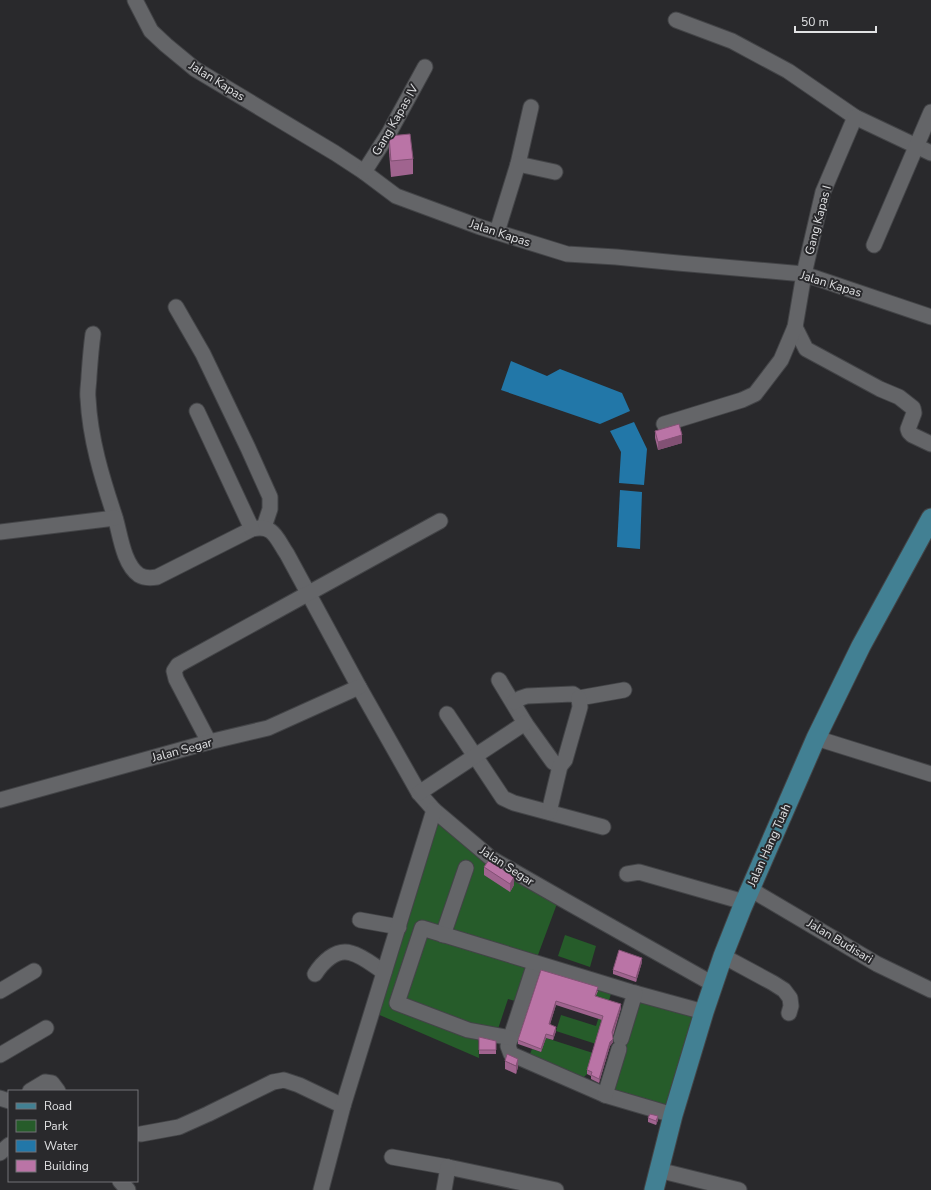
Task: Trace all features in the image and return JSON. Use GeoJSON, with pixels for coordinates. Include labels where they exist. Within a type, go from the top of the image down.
{"type":"FeatureCollection","features":[{"type":"Feature","properties":{"kind":"main road","name":"Jalan Hang Tuah"},"geometry":{"type":"LineString","coordinates":[[654,1190],[673,1115],[704,1012],[723,956],[747,896],[816,738],[861,646],[931,518]]}},
{"type":"Feature","properties":{"kind":"street","name":"Jalan Kapas"},"geometry":{"type":"LineString","coordinates":[[136,0],[151,31],[195,69],[334,152],[396,196],[496,232],[566,254],[616,256],[804,274],[931,317]]}},
{"type":"Feature","properties":{"kind":"street"},"geometry":{"type":"LineString","coordinates":[[676,20],[732,40],[788,72],[855,117],[931,153]]}},
{"type":"Feature","properties":{"kind":"street","name":"Gang Kapas IV"},"geometry":{"type":"LineString","coordinates":[[364,172],[389,133],[425,67]]}},
{"type":"Feature","properties":{"kind":"street"},"geometry":{"type":"LineString","coordinates":[[496,232],[518,164],[531,107]]}},
{"type":"Feature","properties":{"kind":"street"},"geometry":{"type":"LineString","coordinates":[[874,245],[931,112]]}},
{"type":"Feature","properties":{"kind":"street","name":"Gang Kapas I"},"geometry":{"type":"LineString","coordinates":[[664,424],[742,400],[755,394],[781,360],[795,327],[804,274],[823,192],[855,117]]}},
{"type":"Feature","properties":{"kind":"street"},"geometry":{"type":"LineString","coordinates":[[518,164],[555,172]]}},
{"type":"Feature","properties":{"kind":"street"},"geometry":{"type":"LineString","coordinates":[[93,334],[88,396],[91,427],[98,461],[126,557],[139,575],[148,578],[157,578],[258,528],[270,509],[270,497],[248,448],[203,354],[176,307]]}},
{"type":"Feature","properties":{"kind":"street"},"geometry":{"type":"LineString","coordinates":[[795,327],[806,349],[899,397],[907,403],[912,408],[914,413],[908,429],[909,432],[931,444]]}},
{"type":"Feature","properties":{"kind":"street"},"geometry":{"type":"LineString","coordinates":[[197,411],[258,528]]}},
{"type":"Feature","properties":{"kind":"street"},"geometry":{"type":"LineString","coordinates":[[0,532],[115,518]]}},
{"type":"Feature","properties":{"kind":"street"},"geometry":{"type":"LineString","coordinates":[[209,742],[176,679],[174,671],[178,665],[440,521]]}},
{"type":"Feature","properties":{"kind":"street"},"geometry":{"type":"LineString","coordinates":[[258,528],[269,530],[273,533],[309,593],[358,685]]}},
{"type":"Feature","properties":{"kind":"street"},"geometry":{"type":"LineString","coordinates":[[499,680],[553,762],[560,766]]}},
{"type":"Feature","properties":{"kind":"street","name":"Jalan Segar"},"geometry":{"type":"LineString","coordinates":[[0,800],[209,742],[268,728],[358,685],[419,793],[434,810],[492,859],[713,984]]}},
{"type":"Feature","properties":{"kind":"street"},"geometry":{"type":"LineString","coordinates":[[514,702],[527,696],[572,694],[579,698],[624,690]]}},
{"type":"Feature","properties":{"kind":"street"},"geometry":{"type":"LineString","coordinates":[[549,812],[560,766],[565,760],[580,707],[579,698]]}},
{"type":"Feature","properties":{"kind":"street"},"geometry":{"type":"LineString","coordinates":[[448,714],[503,798],[514,803],[603,827]]}},
{"type":"Feature","properties":{"kind":"street"},"geometry":{"type":"LineString","coordinates":[[419,793],[526,722]]}},
{"type":"Feature","properties":{"kind":"street"},"geometry":{"type":"LineString","coordinates":[[816,738],[931,774]]}},
{"type":"Feature","properties":{"kind":"street"},"geometry":{"type":"LineString","coordinates":[[321,1190],[343,1106],[434,810]]}},
{"type":"Feature","properties":{"kind":"street"},"geometry":{"type":"LineString","coordinates":[[443,935],[466,868]]}},
{"type":"Feature","properties":{"kind":"street","name":"Jalan Budisari"},"geometry":{"type":"LineString","coordinates":[[627,874],[639,872],[747,896],[877,964],[931,990]]}},
{"type":"Feature","properties":{"kind":"street"},"geometry":{"type":"LineString","coordinates":[[360,920],[399,927]]}},
{"type":"Feature","properties":{"kind":"street"},"geometry":{"type":"LineString","coordinates":[[511,1038],[468,1030],[397,1003],[422,928],[635,993],[704,1012]]}},
{"type":"Feature","properties":{"kind":"street"},"geometry":{"type":"LineString","coordinates":[[315,974],[326,960],[338,953],[350,952],[384,972]]}},
{"type":"Feature","properties":{"kind":"street"},"geometry":{"type":"LineString","coordinates":[[723,956],[773,982],[784,990],[790,998],[791,1006],[789,1013]]}},
{"type":"Feature","properties":{"kind":"street"},"geometry":{"type":"LineString","coordinates":[[535,963],[508,1046],[511,1054],[605,1095],[673,1115]]}},
{"type":"Feature","properties":{"kind":"street"},"geometry":{"type":"LineString","coordinates":[[0,991],[34,971]]}},
{"type":"Feature","properties":{"kind":"street"},"geometry":{"type":"LineString","coordinates":[[605,1095],[635,993]]}},
{"type":"Feature","properties":{"kind":"street"},"geometry":{"type":"LineString","coordinates":[[0,1055],[46,1028]]}},
{"type":"Feature","properties":{"kind":"street"},"geometry":{"type":"LineString","coordinates":[[141,1134],[179,1127],[273,1082],[284,1080],[343,1106]]}},
{"type":"Feature","properties":{"kind":"street"},"geometry":{"type":"LineString","coordinates":[[32,1090],[46,1082],[52,1084],[57,1090]]}},
{"type":"Feature","properties":{"kind":"street"},"geometry":{"type":"LineString","coordinates":[[0,1152],[8,1146]]}},
{"type":"Feature","properties":{"kind":"street"},"geometry":{"type":"LineString","coordinates":[[392,1157],[448,1167],[556,1190]]}},
{"type":"Feature","properties":{"kind":"street"},"geometry":{"type":"LineString","coordinates":[[444,1190],[448,1167]]}},
{"type":"Feature","properties":{"kind":"street"},"geometry":{"type":"LineString","coordinates":[[658,1170],[738,1190]]}},
{"type":"Feature","properties":{"kind":"street"},"geometry":{"type":"LineString","coordinates":[[121,1182],[128,1190]]}},
{"type":"Feature","properties":{"kind":"green space"},"geometry":{"type":"Polygon","coordinates":[[[435,816],[558,901],[522,1003],[508,999],[498,1029],[478,1033],[479,1058],[375,1013],[435,816]]]}},
{"type":"Feature","properties":{"kind":"green space"},"geometry":{"type":"Polygon","coordinates":[[[565,935],[596,946],[590,967],[558,956],[565,935]]]}},
{"type":"Feature","properties":{"kind":"green space"},"geometry":{"type":"Polygon","coordinates":[[[599,986],[612,990],[608,1004],[595,1000],[599,986]]]}},
{"type":"Feature","properties":{"kind":"green space"},"geometry":{"type":"Polygon","coordinates":[[[635,993],[701,1011],[668,1114],[605,1095],[635,993]]]}},
{"type":"Feature","properties":{"kind":"green space"},"geometry":{"type":"Polygon","coordinates":[[[602,1007],[606,1009],[596,1044],[556,1031],[561,1015],[596,1026],[602,1007]]]}},
{"type":"Feature","properties":{"kind":"green space"},"geometry":{"type":"Polygon","coordinates":[[[546,1038],[593,1053],[587,1074],[583,1078],[528,1059],[532,1049],[541,1052],[546,1038]]]}},
{"type":"Feature","properties":{"kind":"water"},"geometry":{"type":"Polygon","coordinates":[[[511,361],[547,376],[560,369],[622,393],[630,411],[600,424],[501,390],[511,361]]]}},
{"type":"Feature","properties":{"kind":"water"},"geometry":{"type":"Polygon","coordinates":[[[634,422],[647,449],[644,485],[619,483],[621,452],[610,431],[634,422]]]}},
{"type":"Feature","properties":{"kind":"water"},"geometry":{"type":"Polygon","coordinates":[[[620,490],[642,492],[640,549],[617,547],[620,490]]]}},
{"type":"Feature","properties":{"kind":"building"},"geometry":{"type":"Polygon","coordinates":[[[410,134],[413,159],[391,161],[389,136],[410,134]]]}},
{"type":"Feature","properties":{"kind":"building"},"geometry":{"type":"Polygon","coordinates":[[[679,424],[682,435],[658,442],[655,431],[679,424]]]}},
{"type":"Feature","properties":{"kind":"building"},"geometry":{"type":"Polygon","coordinates":[[[489,860],[514,877],[510,884],[484,867],[489,860]]]}},
{"type":"Feature","properties":{"kind":"building"},"geometry":{"type":"Polygon","coordinates":[[[619,950],[642,958],[636,978],[613,970],[619,950]]]}},
{"type":"Feature","properties":{"kind":"building"},"geometry":{"type":"Polygon","coordinates":[[[541,970],[598,987],[595,996],[621,1004],[612,1032],[613,1039],[610,1042],[599,1079],[591,1075],[592,1072],[587,1070],[603,1016],[556,1001],[549,1024],[556,1027],[553,1036],[546,1034],[541,1049],[518,1040],[541,970]]]}},
{"type":"Feature","properties":{"kind":"building"},"geometry":{"type":"Polygon","coordinates":[[[479,1037],[496,1041],[496,1050],[479,1050],[479,1037]]]}},
{"type":"Feature","properties":{"kind":"building"},"geometry":{"type":"Polygon","coordinates":[[[507,1054],[518,1059],[516,1066],[505,1061],[507,1054]]]}},
{"type":"Feature","properties":{"kind":"building"},"geometry":{"type":"Polygon","coordinates":[[[650,1114],[658,1116],[656,1121],[648,1118],[650,1114]]]}}]}
